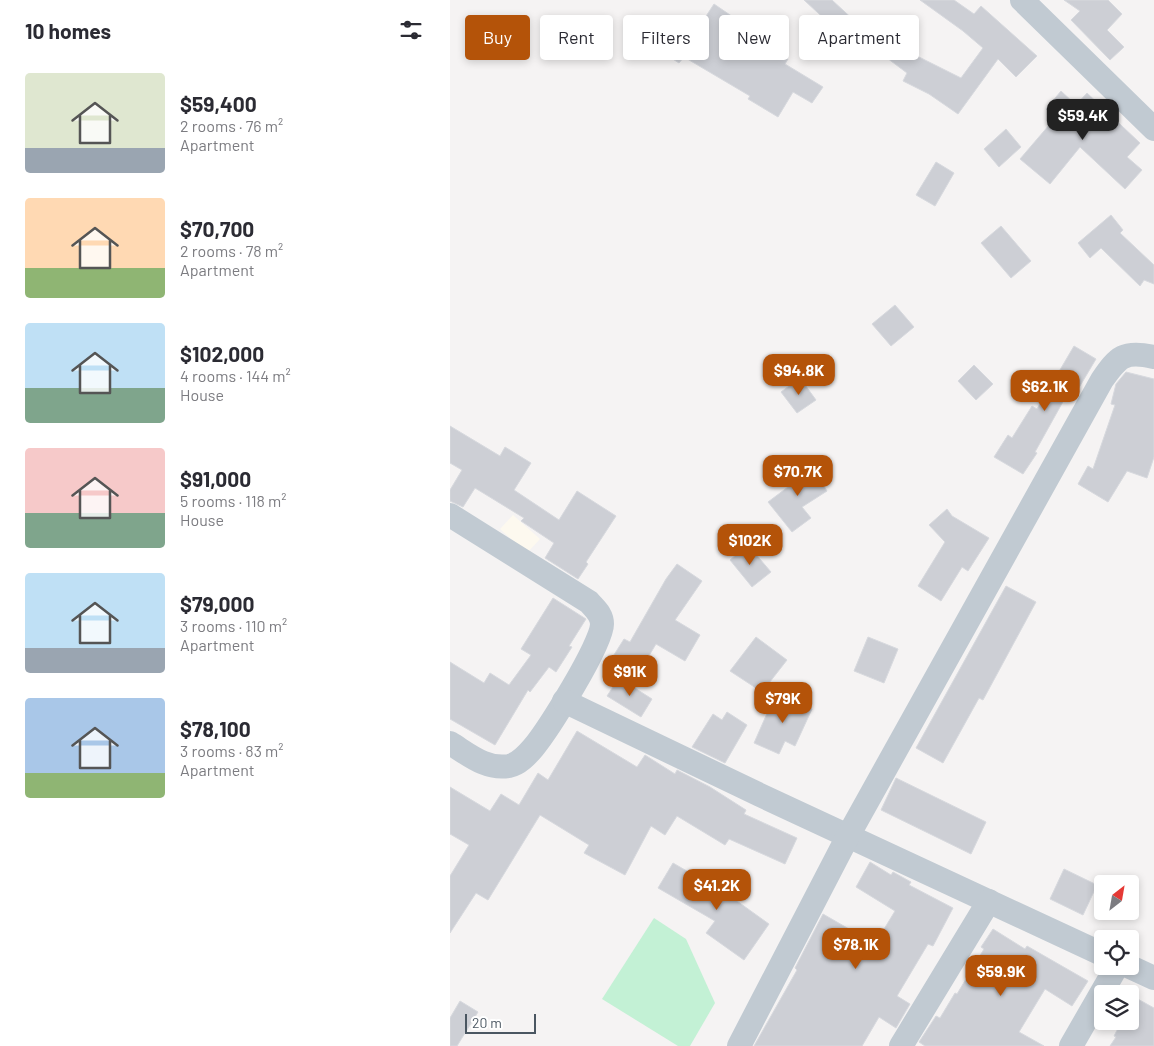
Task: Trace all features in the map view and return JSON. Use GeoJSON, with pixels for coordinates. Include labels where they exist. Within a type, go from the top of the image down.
{"type":"FeatureCollection","features":[{"type":"Feature","properties":{"kind":"street"},"geometry":{"type":"LineString","coordinates":[[1022,0],[1154,129]]}},
{"type":"Feature","properties":{"kind":"street"},"geometry":{"type":"LineString","coordinates":[[739,1046],[848,836],[1102,380],[1115,362],[1126,355],[1143,354],[1154,357]]}},
{"type":"Feature","properties":{"kind":"street"},"geometry":{"type":"LineString","coordinates":[[450,515],[589,602],[600,613],[602,624],[599,638],[564,702],[534,747],[520,762],[511,766],[495,767],[481,762],[450,743]]}},
{"type":"Feature","properties":{"kind":"street"},"geometry":{"type":"LineString","coordinates":[[564,702],[1094,950]]}},
{"type":"Feature","properties":{"kind":"street"},"geometry":{"type":"LineString","coordinates":[[901,1046],[989,901]]}},
{"type":"Feature","properties":{"kind":"street"},"geometry":{"type":"LineString","coordinates":[[1139,971],[1154,978]]}},
{"type":"Feature","properties":{"kind":"street"},"geometry":{"type":"LineString","coordinates":[[1072,1046],[1112,975]]}},
{"type":"Feature","properties":{"kind":"shaded area"},"geometry":{"type":"Polygon","coordinates":[[[513,515],[540,539],[527,553],[500,529],[513,515]]]}},
{"type":"Feature","properties":{"kind":"green space"},"geometry":{"type":"Polygon","coordinates":[[[654,918],[686,939],[715,1003],[690,1046],[678,1046],[602,999],[654,918]]]}},
{"type":"Feature","properties":{"kind":"building"},"geometry":{"type":"Polygon","coordinates":[[[804,0],[832,0],[848,15],[820,15],[804,0]]]}},
{"type":"Feature","properties":{"kind":"building"},"geometry":{"type":"Polygon","coordinates":[[[920,0],[954,0],[974,14],[981,6],[1037,56],[1016,77],[998,59],[958,114],[929,94],[903,81],[907,73],[890,60],[919,60],[919,57],[961,78],[983,48],[920,0]]]}},
{"type":"Feature","properties":{"kind":"building"},"geometry":{"type":"Polygon","coordinates":[[[1064,0],[1108,0],[1122,14],[1107,30],[1124,47],[1110,60],[1071,20],[1080,11],[1064,0]]]}},
{"type":"Feature","properties":{"kind":"building"},"geometry":{"type":"Polygon","coordinates":[[[714,4],[730,15],[719,15],[719,60],[787,60],[785,64],[823,87],[812,103],[793,92],[778,117],[748,99],[750,96],[689,60],[709,60],[709,15],[707,15],[714,4]]]}},
{"type":"Feature","properties":{"kind":"building"},"geometry":{"type":"Polygon","coordinates":[[[1061,91],[1076,105],[1087,93],[1140,143],[1127,157],[1142,170],[1125,189],[1080,147],[1050,184],[1020,159],[1056,117],[1046,109],[1061,91]]]}},
{"type":"Feature","properties":{"kind":"building"},"geometry":{"type":"Polygon","coordinates":[[[1006,129],[1021,147],[999,167],[984,149],[1006,129]]]}},
{"type":"Feature","properties":{"kind":"building"},"geometry":{"type":"Polygon","coordinates":[[[936,162],[954,173],[935,206],[916,195],[936,162]]]}},
{"type":"Feature","properties":{"kind":"building"},"geometry":{"type":"Polygon","coordinates":[[[1111,215],[1123,230],[1120,233],[1154,265],[1154,284],[1144,280],[1140,286],[1101,248],[1090,258],[1078,243],[1111,215]]]}},
{"type":"Feature","properties":{"kind":"building"},"geometry":{"type":"Polygon","coordinates":[[[1001,226],[1031,261],[1011,278],[981,243],[1001,226]]]}},
{"type":"Feature","properties":{"kind":"building"},"geometry":{"type":"Polygon","coordinates":[[[895,305],[914,327],[891,346],[872,324],[895,305]]]}},
{"type":"Feature","properties":{"kind":"building"},"geometry":{"type":"Polygon","coordinates":[[[1074,346],[1096,359],[1071,401],[1065,398],[1035,452],[1037,453],[1023,474],[994,457],[1008,435],[1012,438],[1032,406],[1037,409],[1074,346]]]}},
{"type":"Feature","properties":{"kind":"building"},"geometry":{"type":"Polygon","coordinates":[[[974,365],[993,384],[976,400],[958,381],[974,365]]]}},
{"type":"Feature","properties":{"kind":"building"},"geometry":{"type":"Polygon","coordinates":[[[1126,372],[1154,379],[1154,457],[1147,478],[1127,471],[1108,502],[1078,484],[1088,466],[1093,469],[1115,405],[1111,404],[1116,384],[1126,372]]]}},
{"type":"Feature","properties":{"kind":"building"},"geometry":{"type":"Polygon","coordinates":[[[800,378],[816,400],[797,413],[781,392],[800,378]]]}},
{"type":"Feature","properties":{"kind":"building"},"geometry":{"type":"Polygon","coordinates":[[[450,426],[500,456],[505,447],[531,463],[514,490],[559,520],[577,491],[616,516],[586,562],[588,564],[578,579],[545,558],[554,543],[521,521],[524,518],[475,488],[463,507],[450,501],[450,490],[462,470],[450,463],[450,426]]]}},
{"type":"Feature","properties":{"kind":"building"},"geometry":{"type":"Polygon","coordinates":[[[809,463],[827,491],[802,507],[811,518],[792,532],[768,502],[792,484],[787,477],[809,463]]]}},
{"type":"Feature","properties":{"kind":"building"},"geometry":{"type":"Polygon","coordinates":[[[947,509],[952,516],[989,538],[968,571],[962,567],[941,601],[918,586],[945,542],[929,525],[947,509]]]}},
{"type":"Feature","properties":{"kind":"building"},"geometry":{"type":"Polygon","coordinates":[[[748,545],[771,572],[752,587],[730,560],[748,545]]]}},
{"type":"Feature","properties":{"kind":"building"},"geometry":{"type":"Polygon","coordinates":[[[677,564],[702,581],[675,620],[700,635],[685,661],[656,644],[638,674],[612,658],[624,639],[630,642],[666,579],[677,564]]]}},
{"type":"Feature","properties":{"kind":"building"},"geometry":{"type":"Polygon","coordinates":[[[1006,586],[1036,602],[983,700],[979,698],[943,763],[916,748],[1006,586]]]}},
{"type":"Feature","properties":{"kind":"building"},"geometry":{"type":"Polygon","coordinates":[[[553,598],[586,619],[569,646],[572,647],[556,672],[549,667],[530,692],[528,690],[495,745],[450,719],[450,662],[484,683],[490,673],[509,685],[531,655],[521,649],[553,598]]]}},
{"type":"Feature","properties":{"kind":"building"},"geometry":{"type":"Polygon","coordinates":[[[756,637],[787,660],[762,692],[730,671],[756,637]]]}},
{"type":"Feature","properties":{"kind":"building"},"geometry":{"type":"Polygon","coordinates":[[[868,637],[898,649],[884,683],[854,671],[868,637]]]}},
{"type":"Feature","properties":{"kind":"building"},"geometry":{"type":"Polygon","coordinates":[[[619,678],[652,699],[641,717],[607,696],[619,678]]]}},
{"type":"Feature","properties":{"kind":"building"},"geometry":{"type":"Polygon","coordinates":[[[776,693],[812,709],[795,746],[785,741],[779,754],[754,743],[776,693]]]}},
{"type":"Feature","properties":{"kind":"building"},"geometry":{"type":"Polygon","coordinates":[[[727,712],[747,725],[725,763],[692,747],[713,714],[722,720],[727,712]]]}},
{"type":"Feature","properties":{"kind":"building"},"geometry":{"type":"Polygon","coordinates":[[[577,731],[637,767],[645,755],[675,774],[677,770],[710,787],[746,810],[744,814],[797,838],[785,864],[729,839],[725,845],[677,816],[665,835],[651,826],[625,875],[584,853],[589,845],[540,815],[488,900],[476,893],[450,933],[450,876],[469,845],[450,834],[450,787],[490,811],[501,794],[519,805],[538,773],[548,780],[577,731]]]}},
{"type":"Feature","properties":{"kind":"building"},"geometry":{"type":"Polygon","coordinates":[[[896,778],[986,822],[971,854],[881,810],[896,778]]]}},
{"type":"Feature","properties":{"kind":"building"},"geometry":{"type":"Polygon","coordinates":[[[870,862],[891,875],[893,872],[911,882],[909,885],[953,908],[933,946],[928,944],[897,996],[910,1004],[896,1028],[879,1017],[862,1046],[754,1046],[797,970],[795,968],[823,914],[875,944],[895,911],[856,887],[870,862]]]}},
{"type":"Feature","properties":{"kind":"building"},"geometry":{"type":"Polygon","coordinates":[[[673,863],[730,896],[769,924],[744,960],[706,933],[715,921],[658,888],[673,863]]]}},
{"type":"Feature","properties":{"kind":"building"},"geometry":{"type":"Polygon","coordinates":[[[1064,869],[1094,884],[1094,891],[1083,915],[1050,899],[1064,869]]]}},
{"type":"Feature","properties":{"kind":"building"},"geometry":{"type":"Polygon","coordinates":[[[993,929],[1025,949],[1027,946],[1088,981],[1072,1006],[1045,989],[1019,1032],[1044,1046],[925,1046],[919,1042],[936,1016],[940,1018],[955,993],[957,994],[984,949],[981,947],[993,929]]]}},
{"type":"Feature","properties":{"kind":"building"},"geometry":{"type":"Polygon","coordinates":[[[1139,1000],[1154,1008],[1154,1046],[1110,1046],[1116,1037],[1114,1036],[1117,1030],[1139,1030],[1139,1000]]]}},
{"type":"Feature","properties":{"kind":"building"},"geometry":{"type":"Polygon","coordinates":[[[460,1001],[478,1012],[457,1046],[450,1046],[450,1018],[460,1001]]]}}]}
